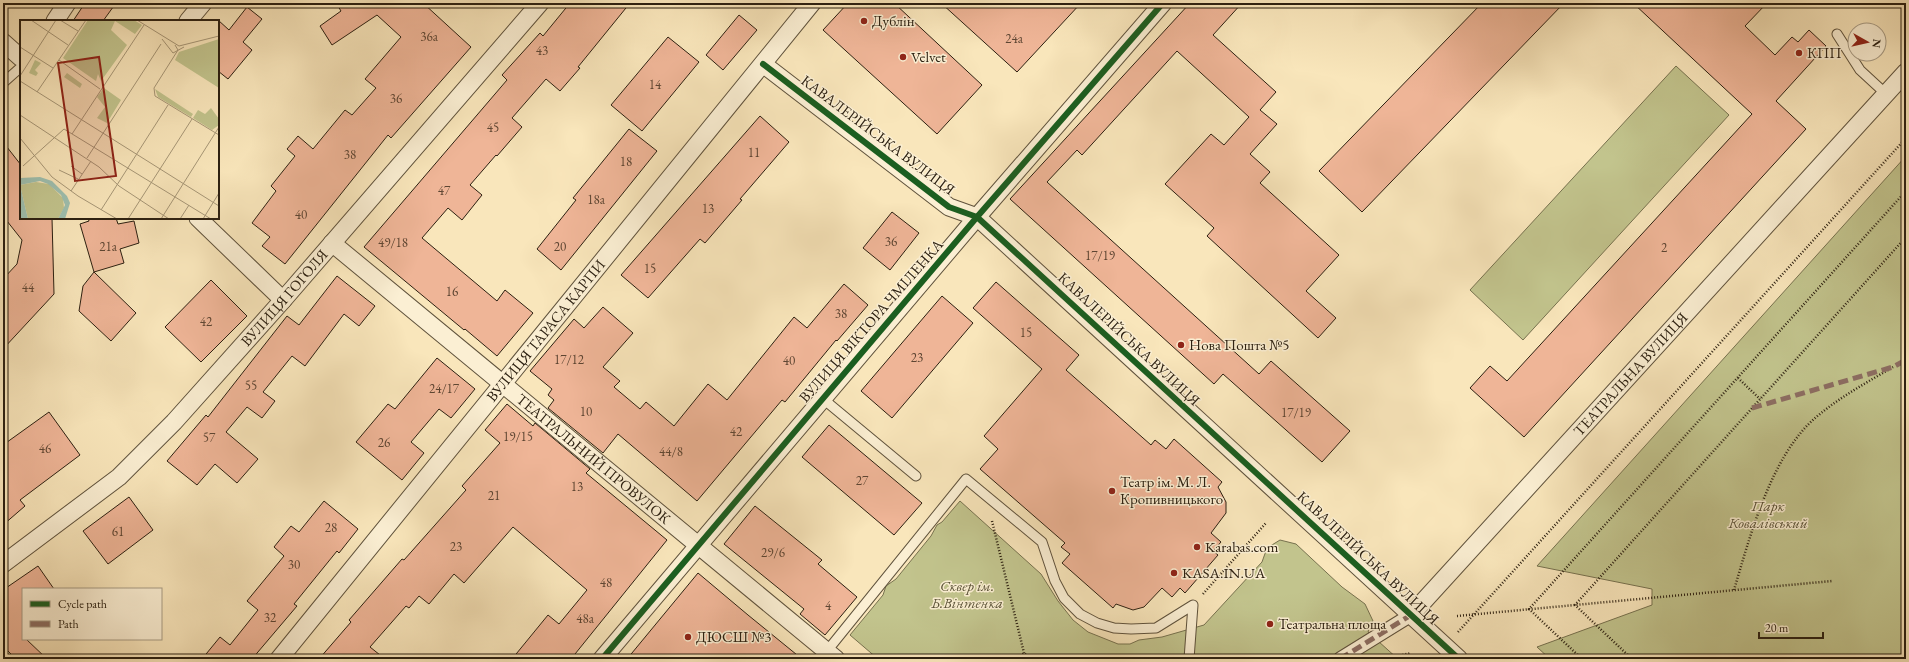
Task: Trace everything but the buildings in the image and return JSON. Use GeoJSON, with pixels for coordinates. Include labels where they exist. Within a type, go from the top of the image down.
{"type":"FeatureCollection","features":[{"type":"Feature","properties":{"kind":"street"},"geometry":{"type":"LineString","coordinates":[[56,20],[67,3]]}},
{"type":"Feature","properties":{"kind":"street"},"geometry":{"type":"LineString","coordinates":[[189,20],[203,3]]}},
{"type":"Feature","properties":{"kind":"street","name":"ВУЛИЦЯ ГОГОЛЯ"},"geometry":{"type":"LineString","coordinates":[[3,564],[119,477],[174,422],[283,300],[540,3]]}},
{"type":"Feature","properties":{"kind":"street","name":"ВУЛИЦЯ ТАРАСА КАРПИ"},"geometry":{"type":"LineString","coordinates":[[279,659],[812,3]]}},
{"type":"Feature","properties":{"kind":"street","name":"ВУЛИЦЯ ВІКТОРА ЧМІЛЕНКА"},"geometry":{"type":"LineString","coordinates":[[602,659],[822,398],[1163,3]]}},
{"type":"Feature","properties":{"kind":"street"},"geometry":{"type":"LineString","coordinates":[[3,42],[20,57]]}},
{"type":"Feature","properties":{"kind":"street","name":"КАВАЛЕРІЙСЬКА ВУЛИЦЯ"},"geometry":{"type":"LineString","coordinates":[[762,64],[949,207],[977,217],[1459,659]]}},
{"type":"Feature","properties":{"kind":"street","name":"ТЕАТРАЛЬНА ВУЛИЦЯ"},"geometry":{"type":"LineString","coordinates":[[1340,659],[1411,615],[1906,72]]}},
{"type":"Feature","properties":{"kind":"street"},"geometry":{"type":"LineString","coordinates":[[199,219],[283,300]]}},
{"type":"Feature","properties":{"kind":"street","name":"ТЕАТРАЛЬНИЙ ПРОВУЛОК"},"geometry":{"type":"LineString","coordinates":[[332,243],[832,655]]}},
{"type":"Feature","properties":{"kind":"lane"},"geometry":{"type":"LineString","coordinates":[[1837,34],[1860,70],[1886,94]]}},
{"type":"Feature","properties":{"kind":"lane"},"geometry":{"type":"LineString","coordinates":[[3,83],[20,68]]}},
{"type":"Feature","properties":{"kind":"lane"},"geometry":{"type":"LineString","coordinates":[[822,398],[916,476]]}},
{"type":"Feature","properties":{"kind":"lane"},"geometry":{"type":"LineString","coordinates":[[832,655],[966,479],[1042,542],[1053,575],[1064,598],[1080,614],[1097,623],[1114,628],[1156,628],[1193,604]]}},
{"type":"Feature","properties":{"kind":"lane"},"geometry":{"type":"LineString","coordinates":[[1189,659],[1193,604]]}},
{"type":"Feature","properties":{"kind":"path"},"geometry":{"type":"LineString","coordinates":[[1458,632],[1906,138]]}},
{"type":"Feature","properties":{"kind":"path"},"geometry":{"type":"LineString","coordinates":[[1529,609],[1906,191]]}},
{"type":"Feature","properties":{"kind":"path"},"geometry":{"type":"LineString","coordinates":[[1575,605],[1906,237]]}},
{"type":"Feature","properties":{"kind":"path"},"geometry":{"type":"LineString","coordinates":[[1734,590],[1761,509],[1784,458],[1796,438],[1813,420],[1832,405],[1893,367]]}},
{"type":"Feature","properties":{"kind":"path"},"geometry":{"type":"LineString","coordinates":[[1738,378],[1760,399]]}},
{"type":"Feature","properties":{"kind":"path"},"geometry":{"type":"LineString","coordinates":[[986,496],[1024,653],[1031,659]]}},
{"type":"Feature","properties":{"kind":"path"},"geometry":{"type":"LineString","coordinates":[[1193,604],[1266,523]]}},
{"type":"Feature","properties":{"kind":"path"},"geometry":{"type":"LineString","coordinates":[[1457,616],[1832,581]]}},
{"type":"Feature","properties":{"kind":"path"},"geometry":{"type":"LineString","coordinates":[[1575,605],[1632,659]]}},
{"type":"Feature","properties":{"kind":"path"},"geometry":{"type":"LineString","coordinates":[[1529,609],[1582,659]]}},
{"type":"Feature","properties":{"kind":"path"},"geometry":{"type":"LineString","coordinates":[[1019,659],[1024,653]]}},
{"type":"Feature","properties":{"kind":"path"},"geometry":{"type":"LineString","coordinates":[[1385,659],[1411,653]]}},
{"type":"Feature","properties":{"kind":"green space"},"geometry":{"type":"Polygon","coordinates":[[[1676,66],[1729,115],[1523,340],[1470,290],[1676,66]]]}},
{"type":"Feature","properties":{"kind":"green space","name":"Парк Ковалівський"},"geometry":{"type":"Polygon","coordinates":[[[1906,156],[1906,659],[1550,659],[1537,647],[1652,605],[1652,589],[1537,566],[1906,156]]]}},
{"type":"Feature","properties":{"kind":"green space","name":"Сквер ім. Б.Вінтенка"},"geometry":{"type":"Polygon","coordinates":[[[960,501],[1041,574],[1058,601],[1073,620],[1088,632],[1118,644],[1130,644],[1139,640],[1162,637],[1204,625],[1262,562],[1267,548],[1280,540],[1296,544],[1342,587],[1365,604],[1373,621],[1368,632],[1398,659],[878,659],[850,635],[883,595],[886,586],[896,579],[931,536],[937,525],[942,522],[960,501]]]}},
{"type":"Feature","properties":{"kind":"marked path"},"geometry":{"type":"LineString","coordinates":[[1752,408],[1893,367],[1906,360]]}},
{"type":"Feature","properties":{"kind":"marked path"},"geometry":{"type":"LineString","coordinates":[[1340,659],[1411,615]]}},
{"type":"Feature","properties":{"kind":"cycle path"},"geometry":{"type":"LineString","coordinates":[[602,659],[977,217],[1163,3]]}},
{"type":"Feature","properties":{"kind":"cycle path"},"geometry":{"type":"LineString","coordinates":[[763,64],[949,207],[977,217],[1459,659]]}},
{"type":"Feature","properties":{"kind":"place","name":"Дублін"},"geometry":{"type":"Point","coordinates":[864,21]}},
{"type":"Feature","properties":{"kind":"place","name":"КПП"},"geometry":{"type":"Point","coordinates":[1799,53]}},
{"type":"Feature","properties":{"kind":"place","name":"Velvet"},"geometry":{"type":"Point","coordinates":[903,57]}},
{"type":"Feature","properties":{"kind":"place","name":"Нова Пошта №5"},"geometry":{"type":"Point","coordinates":[1181,345]}},
{"type":"Feature","properties":{"kind":"place","name":"Театр ім. М. Л. Кропивницького"},"geometry":{"type":"Point","coordinates":[1112,491]}},
{"type":"Feature","properties":{"kind":"place","name":"Karabas.com"},"geometry":{"type":"Point","coordinates":[1197,547]}},
{"type":"Feature","properties":{"kind":"place","name":"KASA.IN.UA"},"geometry":{"type":"Point","coordinates":[1174,573]}},
{"type":"Feature","properties":{"kind":"place","name":"Театральна площа"},"geometry":{"type":"Point","coordinates":[1270,624]}},
{"type":"Feature","properties":{"kind":"place","name":"ДЮСШ №3"},"geometry":{"type":"Point","coordinates":[688,637]}}]}
